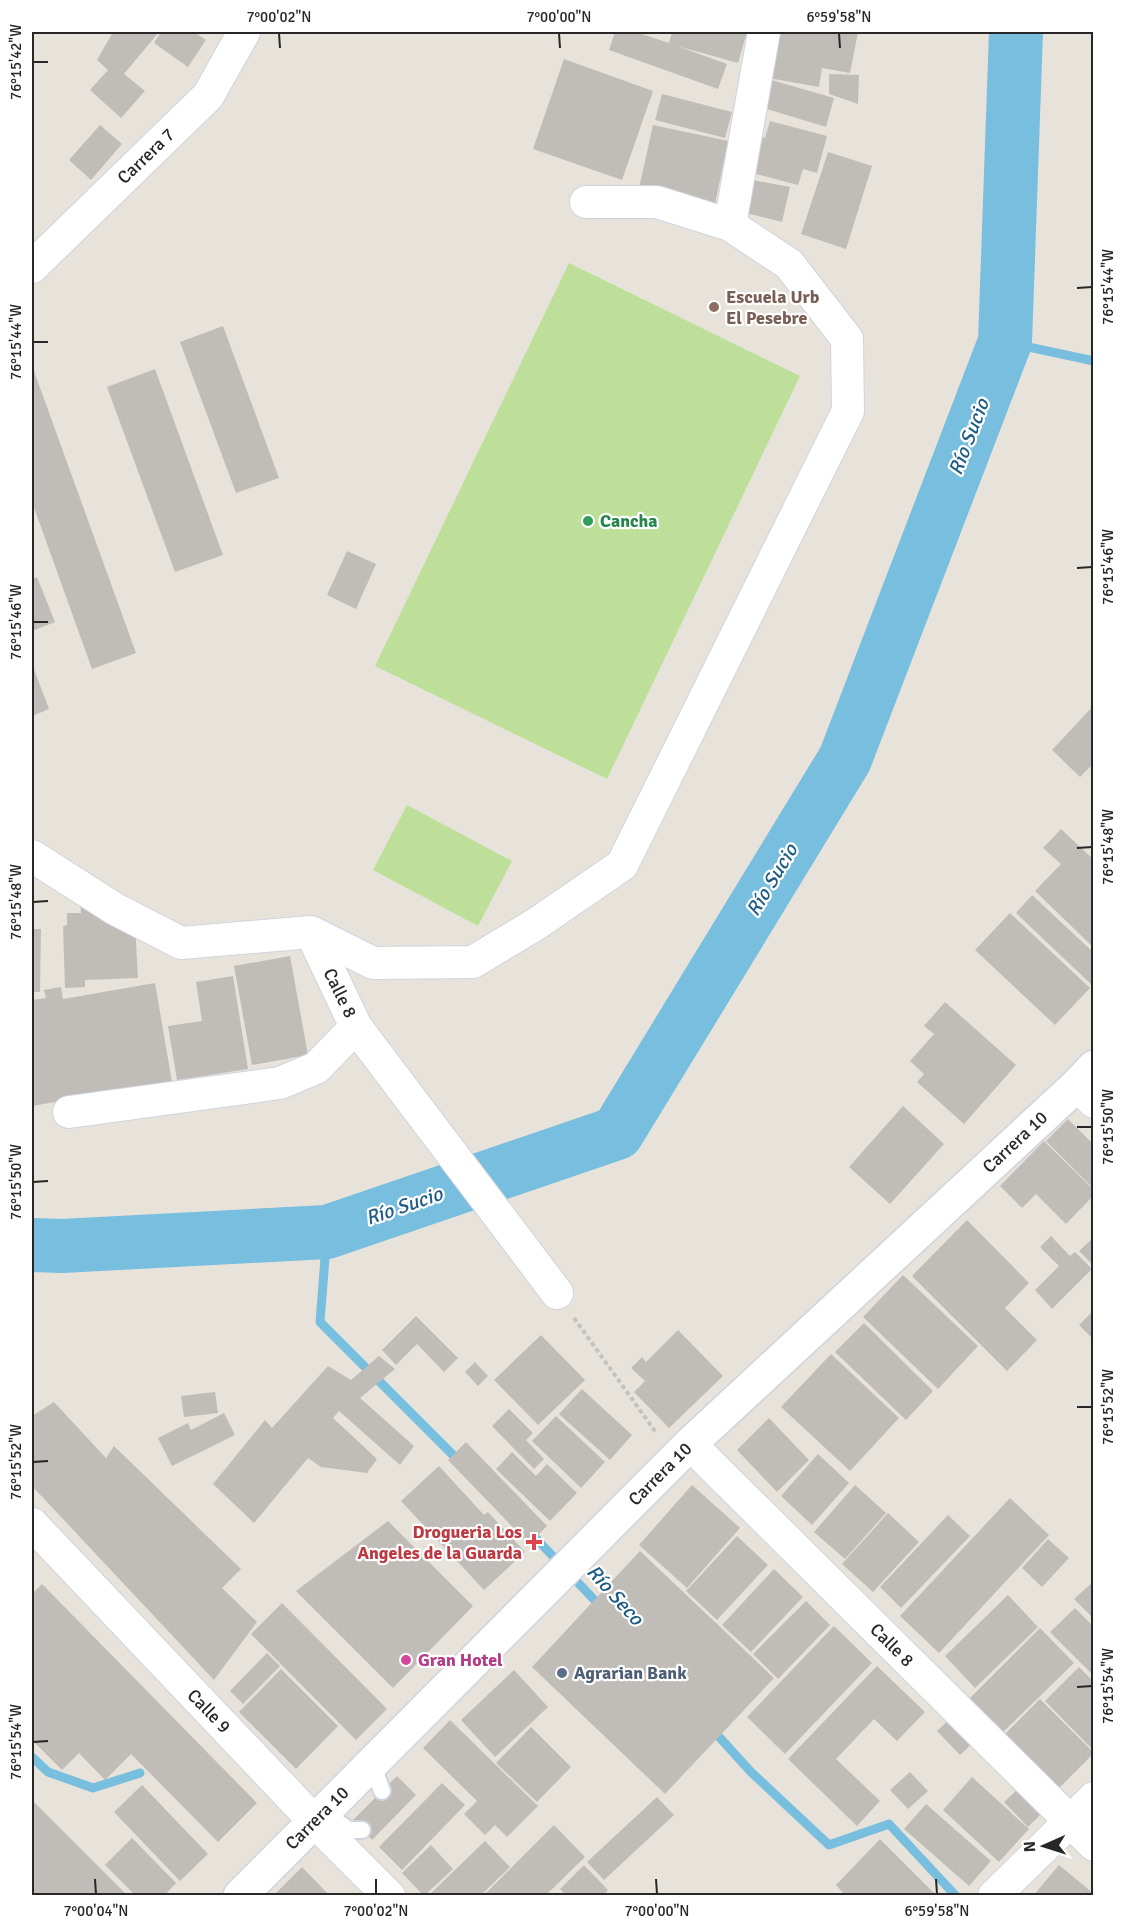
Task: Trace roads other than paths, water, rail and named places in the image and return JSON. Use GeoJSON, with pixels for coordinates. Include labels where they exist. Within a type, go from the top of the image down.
{"type":"FeatureCollection","features":[{"type":"Feature","properties":{"kind":"main road","name":"Carrera 10"},"geometry":{"type":"LineString","coordinates":[[240,1896],[318,1816],[377,1777],[683,1451],[1088,1084]]}},
{"type":"Feature","properties":{"kind":"street","name":"Carrera 7"},"geometry":{"type":"LineString","coordinates":[[32,267],[208,96],[244,32]]}},
{"type":"Feature","properties":{"kind":"street"},"geometry":{"type":"LineString","coordinates":[[730,225],[764,32]]}},
{"type":"Feature","properties":{"kind":"street"},"geometry":{"type":"LineString","coordinates":[[32,856],[115,909],[181,943],[311,932],[373,963],[473,962],[536,924],[622,865],[848,411],[847,339],[789,264],[730,225],[657,202],[586,202]]}},
{"type":"Feature","properties":{"kind":"street","name":"Calle 8"},"geometry":{"type":"LineString","coordinates":[[311,932],[356,1027],[556,1293]]}},
{"type":"Feature","properties":{"kind":"street"},"geometry":{"type":"LineString","coordinates":[[69,1112],[280,1083],[316,1068],[356,1027]]}},
{"type":"Feature","properties":{"kind":"street","name":"Calle 8"},"geometry":{"type":"LineString","coordinates":[[683,1451],[1094,1845]]}},
{"type":"Feature","properties":{"kind":"street","name":"Calle 9"},"geometry":{"type":"LineString","coordinates":[[32,1524],[318,1816],[347,1854],[389,1896]]}},
{"type":"Feature","properties":{"kind":"street"},"geometry":{"type":"LineString","coordinates":[[994,1896],[1094,1798]]}},
{"type":"Feature","properties":{"kind":"waterway","name":"Río Sucio"},"geometry":{"type":"LineString","coordinates":[[32,1245],[62,1246],[327,1232],[617,1133],[845,759],[1005,342],[1016,32]]}},
{"type":"Feature","properties":{"kind":"waterway"},"geometry":{"type":"LineString","coordinates":[[1005,342],[1094,361]]}},
{"type":"Feature","properties":{"kind":"waterway","name":"Río Seco"},"geometry":{"type":"LineString","coordinates":[[327,1232],[320,1322],[461,1463]]}},
{"type":"Feature","properties":{"kind":"waterway","name":"Río Seco"},"geometry":{"type":"LineString","coordinates":[[528,1530],[603,1609]]}},
{"type":"Feature","properties":{"kind":"waterway","name":"Río Seco"},"geometry":{"type":"LineString","coordinates":[[711,1728],[751,1772],[829,1845],[889,1824],[956,1896]]}},
{"type":"Feature","properties":{"kind":"waterway"},"geometry":{"type":"LineString","coordinates":[[32,1757],[48,1772],[93,1788],[140,1773]]}},
{"type":"Feature","properties":{"kind":"place","name":"Escuela Urb El Pesebre"},"geometry":{"type":"Point","coordinates":[714,307]}},
{"type":"Feature","properties":{"kind":"place","name":"Cancha"},"geometry":{"type":"Point","coordinates":[588,521]}},
{"type":"Feature","properties":{"kind":"place","name":"Drogueria Los Angeles de la Guarda"},"geometry":{"type":"Point","coordinates":[534,1542]}},
{"type":"Feature","properties":{"kind":"place","name":"Gran Hotel"},"geometry":{"type":"Point","coordinates":[406,1660]}},
{"type":"Feature","properties":{"kind":"place","name":"Agrarian Bank"},"geometry":{"type":"Point","coordinates":[562,1673]}}]}
